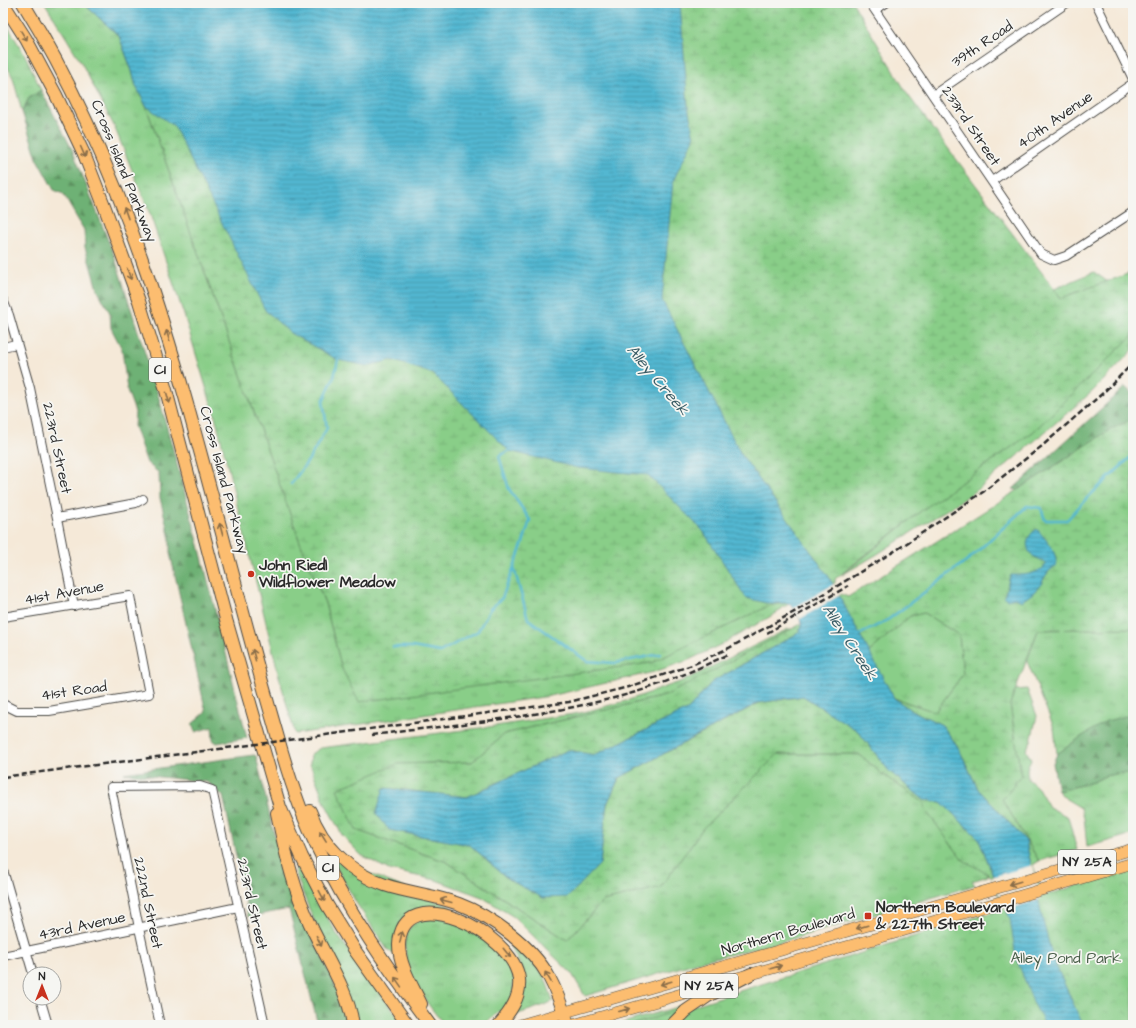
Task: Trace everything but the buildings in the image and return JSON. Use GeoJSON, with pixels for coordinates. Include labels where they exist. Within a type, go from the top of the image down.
{"type":"FeatureCollection","features":[{"type":"Feature","properties":{"kind":"highway","name":"Cross Island Parkway"},"geometry":{"type":"LineString","coordinates":[[23,3],[40,30],[69,84],[98,143],[140,251],[182,384],[264,692],[296,799],[316,846],[338,888],[368,938],[430,1025]]}},
{"type":"Feature","properties":{"kind":"highway","name":"Cross Island Parkway"},"geometry":{"type":"LineString","coordinates":[[3,4],[26,40],[56,95],[84,154],[139,301],[166,390],[227,623],[280,806],[302,857],[327,904],[356,952],[408,1025]]}},
{"type":"Feature","properties":{"kind":"highway"},"geometry":{"type":"LineString","coordinates":[[264,692],[312,818],[328,844],[344,862],[353,870],[384,885],[459,904],[500,926],[536,958],[549,976],[568,1025]]}},
{"type":"Feature","properties":{"kind":"highway"},"geometry":{"type":"LineString","coordinates":[[265,756],[288,863],[304,910],[341,986],[351,1011],[353,1025]]}},
{"type":"Feature","properties":{"kind":"highway"},"geometry":{"type":"LineString","coordinates":[[430,1025],[403,964],[399,944],[402,930],[407,922],[421,914],[447,915],[465,922],[493,939],[511,958],[517,972],[519,987],[510,1012],[499,1025]]}},
{"type":"Feature","properties":{"kind":"highway"},"geometry":{"type":"LineString","coordinates":[[672,1025],[686,1011],[708,996],[751,974]]}},
{"type":"Feature","properties":{"kind":"main road","name":"Northern Boulevard"},"geometry":{"type":"LineString","coordinates":[[520,1025],[1133,849]]}},
{"type":"Feature","properties":{"kind":"main road","name":"Northern Boulevard"},"geometry":{"type":"LineString","coordinates":[[573,1025],[1133,863]]}},
{"type":"Feature","properties":{"kind":"street","name":"233rd Street"},"geometry":{"type":"LineString","coordinates":[[870,3],[1041,254],[1054,260],[1066,256],[1133,212]]}},
{"type":"Feature","properties":{"kind":"street"},"geometry":{"type":"LineString","coordinates":[[875,10],[886,3]]}},
{"type":"Feature","properties":{"kind":"street","name":"39th Road"},"geometry":{"type":"LineString","coordinates":[[933,95],[1067,3]]}},
{"type":"Feature","properties":{"kind":"street"},"geometry":{"type":"LineString","coordinates":[[1096,3],[1133,79]]}},
{"type":"Feature","properties":{"kind":"street","name":"40th Avenue"},"geometry":{"type":"LineString","coordinates":[[992,181],[1133,83]]}},
{"type":"Feature","properties":{"kind":"street","name":"223rd Street"},"geometry":{"type":"LineString","coordinates":[[3,300],[30,388],[74,606]]}},
{"type":"Feature","properties":{"kind":"street"},"geometry":{"type":"LineString","coordinates":[[3,347],[16,344]]}},
{"type":"Feature","properties":{"kind":"street"},"geometry":{"type":"LineString","coordinates":[[57,518],[136,503],[143,499]]}},
{"type":"Feature","properties":{"kind":"street","name":"41st Avenue"},"geometry":{"type":"LineString","coordinates":[[3,618],[130,596],[149,694]]}},
{"type":"Feature","properties":{"kind":"street","name":"41st Road"},"geometry":{"type":"LineString","coordinates":[[3,704],[17,711],[49,711],[149,694]]}},
{"type":"Feature","properties":{"kind":"street","name":"222nd Street"},"geometry":{"type":"LineString","coordinates":[[160,1025],[111,787],[200,786],[212,790]]}},
{"type":"Feature","properties":{"kind":"street","name":"223rd Street"},"geometry":{"type":"LineString","coordinates":[[212,790],[265,1025]]}},
{"type":"Feature","properties":{"kind":"street"},"geometry":{"type":"LineString","coordinates":[[3,870],[31,966]]}},
{"type":"Feature","properties":{"kind":"street","name":"43rd Avenue"},"geometry":{"type":"LineString","coordinates":[[3,956],[238,907]]}},
{"type":"Feature","properties":{"kind":"street"},"geometry":{"type":"LineString","coordinates":[[42,1006],[48,1025]]}},
{"type":"Feature","properties":{"kind":"green space"},"geometry":{"type":"Polygon","coordinates":[[[45,3],[83,3],[119,36],[136,86],[146,106],[300,542],[325,603],[342,669],[651,663],[771,604],[789,604],[780,611],[724,643],[689,660],[654,672],[550,696],[295,734],[280,680],[217,423],[184,315],[150,214],[114,126],[81,62],[45,3]]]}},
{"type":"Feature","properties":{"kind":"green space"},"geometry":{"type":"Polygon","coordinates":[[[83,3],[353,3],[788,603],[771,605],[651,663],[359,702],[342,669],[325,603],[300,542],[146,106],[136,86],[119,36],[83,3]]]}},
{"type":"Feature","properties":{"kind":"green space"},"geometry":{"type":"Polygon","coordinates":[[[655,3],[853,3],[908,95],[1061,298],[1133,272],[1133,335],[1033,432],[921,511],[835,579],[835,583],[832,585],[829,577],[662,384],[655,3]]]}},
{"type":"Feature","properties":{"kind":"green space"},"geometry":{"type":"Polygon","coordinates":[[[3,18],[27,59],[41,90],[29,98],[22,112],[13,78],[3,58],[3,18]]]}},
{"type":"Feature","properties":{"kind":"green space"},"geometry":{"type":"Polygon","coordinates":[[[41,90],[72,149],[114,255],[157,391],[199,545],[247,738],[217,743],[213,740],[212,727],[195,732],[192,724],[206,712],[170,553],[170,539],[160,498],[159,473],[147,463],[134,426],[135,412],[127,390],[122,349],[111,328],[110,313],[97,289],[85,247],[84,230],[63,194],[54,190],[38,161],[22,112],[29,98],[41,90]]]}},
{"type":"Feature","properties":{"kind":"green space"},"geometry":{"type":"Polygon","coordinates":[[[1094,272],[1108,282],[1133,272],[1133,350],[1093,391],[976,491],[842,575],[921,511],[1062,299],[1054,289],[1094,272]]]}},
{"type":"Feature","properties":{"kind":"green space"},"geometry":{"type":"Polygon","coordinates":[[[1125,387],[1133,394],[1133,419],[1113,428],[1018,490],[1013,489],[1125,387]]]}},
{"type":"Feature","properties":{"kind":"green space"},"geometry":{"type":"Polygon","coordinates":[[[1133,419],[1132,628],[1038,630],[1010,704],[1021,776],[1002,799],[1039,861],[1033,865],[1044,899],[1133,1025],[1043,921],[1026,841],[978,789],[958,747],[942,725],[909,709],[894,698],[935,712],[963,674],[959,635],[924,613],[910,616],[868,653],[839,596],[841,594],[848,597],[1113,428],[1133,419]]]}},
{"type":"Feature","properties":{"kind":"green space"},"geometry":{"type":"Polygon","coordinates":[[[924,613],[959,635],[963,674],[935,712],[894,698],[868,653],[910,616],[924,613]]]}},
{"type":"Feature","properties":{"kind":"green space"},"geometry":{"type":"Polygon","coordinates":[[[801,624],[802,626],[798,633],[712,682],[689,709],[594,755],[568,750],[467,797],[384,788],[389,830],[470,845],[508,879],[543,898],[600,864],[607,804],[619,778],[759,703],[803,696],[858,731],[889,771],[924,800],[941,802],[979,839],[1010,919],[1004,911],[991,876],[963,860],[926,811],[923,802],[882,774],[859,754],[778,754],[703,828],[661,887],[603,901],[567,940],[447,862],[356,830],[337,789],[398,764],[472,762],[504,734],[665,696],[801,624]]]}},
{"type":"Feature","properties":{"kind":"green space"},"geometry":{"type":"Polygon","coordinates":[[[1132,628],[1133,717],[1127,716],[1081,737],[1057,754],[1054,728],[1027,661],[1038,630],[1132,628]]]}},
{"type":"Feature","properties":{"kind":"green space"},"geometry":{"type":"Polygon","coordinates":[[[788,629],[793,629],[665,696],[504,734],[472,762],[398,764],[356,830],[447,862],[567,940],[603,901],[661,887],[703,828],[778,754],[859,754],[882,774],[923,802],[926,811],[977,849],[988,876],[972,881],[975,885],[771,945],[705,960],[585,996],[572,974],[514,917],[482,897],[436,880],[389,870],[361,855],[342,835],[325,803],[310,764],[311,754],[320,748],[496,726],[580,713],[626,701],[685,680],[788,629]]]}},
{"type":"Feature","properties":{"kind":"green space"},"geometry":{"type":"Polygon","coordinates":[[[1027,689],[1037,716],[1031,741],[1026,750],[1031,760],[1027,769],[1028,779],[1038,788],[1049,807],[1068,817],[1077,850],[1039,861],[1002,799],[1021,776],[1010,704],[1015,690],[1027,689]]]}},
{"type":"Feature","properties":{"kind":"green space"},"geometry":{"type":"Polygon","coordinates":[[[1127,716],[1133,717],[1133,774],[1122,773],[1105,776],[1093,782],[1058,791],[1053,763],[1057,754],[1106,721],[1127,716]]]}},
{"type":"Feature","properties":{"kind":"green space"},"geometry":{"type":"Polygon","coordinates":[[[254,755],[256,756],[277,846],[291,890],[339,993],[348,1025],[318,1025],[289,909],[248,917],[223,796],[207,782],[124,773],[254,755]]]}},
{"type":"Feature","properties":{"kind":"green space"},"geometry":{"type":"Polygon","coordinates":[[[1122,773],[1133,774],[1133,834],[1087,847],[1084,818],[1081,808],[1066,799],[1058,791],[1093,782],[1105,776],[1122,773]]]}},
{"type":"Feature","properties":{"kind":"green space"},"geometry":{"type":"Polygon","coordinates":[[[327,851],[338,861],[449,906],[453,910],[424,908],[406,914],[396,934],[396,956],[387,949],[357,904],[327,851]]]}},
{"type":"Feature","properties":{"kind":"green space"},"geometry":{"type":"Polygon","coordinates":[[[297,867],[301,870],[336,933],[404,1025],[357,1025],[304,896],[295,871],[297,867]]]}},
{"type":"Feature","properties":{"kind":"green space","name":"Alley Pond Park"},"geometry":{"type":"Polygon","coordinates":[[[1133,868],[1133,1025],[631,1025],[1133,868]]]}},
{"type":"Feature","properties":{"kind":"green space"},"geometry":{"type":"Polygon","coordinates":[[[438,917],[461,923],[508,958],[514,977],[513,996],[503,1013],[499,1011],[484,1024],[445,1025],[430,1007],[411,973],[405,949],[408,930],[415,922],[419,920],[438,917]]]}},
{"type":"Feature","properties":{"kind":"green space"},"geometry":{"type":"Polygon","coordinates":[[[510,947],[517,948],[531,959],[544,975],[553,1001],[512,1016],[523,984],[520,965],[510,947]]]}},
{"type":"Feature","properties":{"kind":"green space"},"geometry":{"type":"Polygon","coordinates":[[[684,1005],[668,1019],[664,1025],[616,1025],[684,1005]]]}},
{"type":"Feature","properties":{"kind":"water","name":"Alley Creek"},"geometry":{"type":"Polygon","coordinates":[[[83,3],[680,3],[688,106],[694,138],[673,181],[662,300],[741,454],[829,577],[894,698],[909,709],[942,725],[958,747],[978,789],[1026,841],[1043,921],[1053,959],[1083,1025],[1045,1025],[1033,1002],[1016,957],[1010,919],[979,839],[941,802],[924,800],[889,771],[858,731],[803,696],[758,703],[619,778],[607,804],[600,864],[568,897],[543,898],[508,879],[470,845],[389,830],[376,813],[384,788],[467,797],[568,750],[594,755],[689,709],[712,682],[798,633],[802,626],[800,619],[794,608],[788,603],[771,604],[746,598],[703,531],[648,475],[578,468],[509,451],[433,374],[392,360],[367,366],[338,360],[290,333],[265,310],[174,126],[146,106],[136,86],[119,36],[83,3]]]}},
{"type":"Feature","properties":{"kind":"water"},"geometry":{"type":"Polygon","coordinates":[[[1037,529],[1053,550],[1056,566],[1049,571],[1042,583],[1033,593],[1022,601],[1015,598],[1007,600],[1004,596],[1011,575],[1030,574],[1047,564],[1033,556],[1028,549],[1027,545],[1029,538],[1037,529]]]}},
{"type":"Feature","properties":{"kind":"pier"},"geometry":{"type":"Polygon","coordinates":[[[834,584],[840,595],[800,619],[794,608],[834,584]]]}},
{"type":"Feature","properties":{"kind":"pier"},"geometry":{"type":"Polygon","coordinates":[[[1033,865],[1041,899],[1005,910],[991,877],[1033,865]]]}},
{"type":"Feature","properties":{"kind":"waterway"},"geometry":{"type":"LineString","coordinates":[[291,484],[308,461],[327,428],[323,401],[334,377],[338,360]]}},
{"type":"Feature","properties":{"kind":"waterway"},"geometry":{"type":"LineString","coordinates":[[393,647],[412,647],[440,652],[478,631],[490,609],[502,598],[530,520],[509,489],[499,456],[509,451]]}},
{"type":"Feature","properties":{"kind":"waterway","name":"Alley Creek"},"geometry":{"type":"LineString","coordinates":[[859,635],[889,619],[970,558],[1027,506],[1041,508],[1045,520],[1067,520],[1086,499],[1133,455]]}},
{"type":"Feature","properties":{"kind":"waterway"},"geometry":{"type":"LineString","coordinates":[[514,568],[528,619],[587,661],[615,663],[660,654]]}},
{"type":"Feature","properties":{"kind":"railway"},"geometry":{"type":"LineString","coordinates":[[3,777],[569,702],[628,687],[692,665],[729,648],[796,611],[898,549],[983,492],[1042,446],[1103,393],[1133,363]]}},
{"type":"Feature","properties":{"kind":"railway"},"geometry":{"type":"LineString","coordinates":[[767,633],[848,586]]}},
{"type":"Feature","properties":{"kind":"railway"},"geometry":{"type":"LineString","coordinates":[[372,735],[501,719],[566,709],[629,694],[666,682],[727,655]]}},
{"type":"Feature","properties":{"kind":"place","name":"John Riedl Wildflower Meadow"},"geometry":{"type":"Point","coordinates":[251,574]}},
{"type":"Feature","properties":{"kind":"place","name":"Northern Boulevard & 227th Street"},"geometry":{"type":"Point","coordinates":[868,916]}}]}
